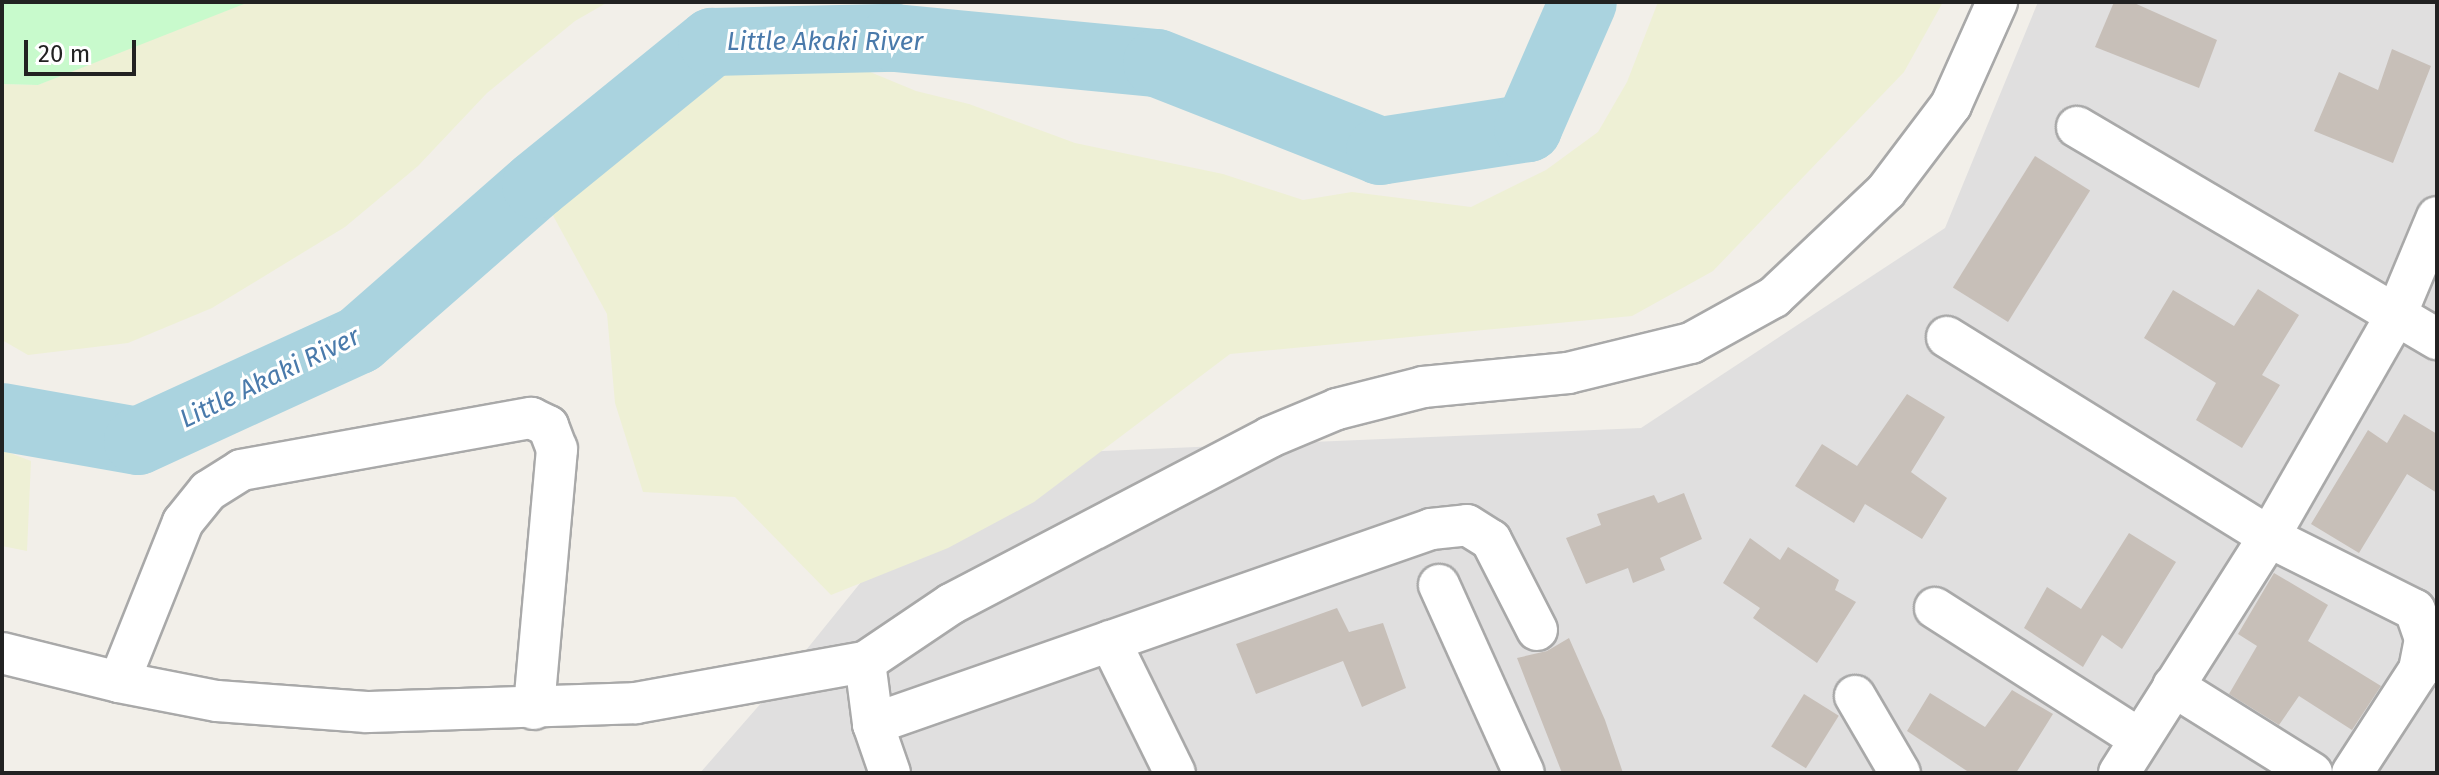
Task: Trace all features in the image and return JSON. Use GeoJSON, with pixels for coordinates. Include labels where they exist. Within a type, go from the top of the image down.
{"type":"FeatureCollection","features":[{"type":"Feature","properties":{"kind":"street"},"geometry":{"type":"LineString","coordinates":[[2,653],[119,682],[217,701],[367,712],[534,709],[636,703],[865,662],[951,604],[1270,437],[1337,409],[1423,387],[1568,373],[1691,343],[1774,297],[1886,191],[1951,105],[1997,2]]}},
{"type":"Feature","properties":{"kind":"street"},"geometry":{"type":"LineString","coordinates":[[2077,127],[2437,339]]}},
{"type":"Feature","properties":{"kind":"street"},"geometry":{"type":"LineString","coordinates":[[2119,773],[2269,537],[2396,315],[2437,217]]}},
{"type":"Feature","properties":{"kind":"street"},"geometry":{"type":"LineString","coordinates":[[1947,337],[2269,537],[2415,610],[2425,639],[2419,670],[2352,773]]}},
{"type":"Feature","properties":{"kind":"street"},"geometry":{"type":"LineString","coordinates":[[119,682],[183,522],[208,491],[241,470],[531,418],[548,426],[557,449],[534,709]]}},
{"type":"Feature","properties":{"kind":"street"},"geometry":{"type":"LineString","coordinates":[[873,724],[1431,529],[1467,525],[1491,540],[1537,630]]}},
{"type":"Feature","properties":{"kind":"street"},"geometry":{"type":"LineString","coordinates":[[1439,585],[1524,773]]}},
{"type":"Feature","properties":{"kind":"street"},"geometry":{"type":"LineString","coordinates":[[1935,608],[2140,739]]}},
{"type":"Feature","properties":{"kind":"street"},"geometry":{"type":"LineString","coordinates":[[1110,641],[1175,773]]}},
{"type":"Feature","properties":{"kind":"street"},"geometry":{"type":"LineString","coordinates":[[865,662],[873,724],[890,773]]}},
{"type":"Feature","properties":{"kind":"street"},"geometry":{"type":"LineString","coordinates":[[2173,686],[2312,773]]}},
{"type":"Feature","properties":{"kind":"street"},"geometry":{"type":"LineString","coordinates":[[1855,696],[1900,773]]}},
{"type":"Feature","properties":{"kind":"shaded area"},"geometry":{"type":"Polygon","coordinates":[[[2038,2],[2437,2],[2437,773],[700,773],[790,670],[962,457],[1641,428],[1945,228],[2038,2]]]}},
{"type":"Feature","properties":{"kind":"green space"},"geometry":{"type":"Polygon","coordinates":[[[2,2],[249,2],[38,85],[2,84],[2,2]]]}},
{"type":"Feature","properties":{"kind":"green space"},"geometry":{"type":"Polygon","coordinates":[[[237,2],[608,2],[575,21],[487,93],[418,166],[345,227],[212,308],[128,343],[28,355],[2,340],[2,84],[38,85],[237,2]]]}},
{"type":"Feature","properties":{"kind":"green space"},"geometry":{"type":"Polygon","coordinates":[[[1658,2],[1943,2],[1904,72],[1713,271],[1632,316],[1230,354],[1034,502],[948,548],[831,595],[735,497],[643,492],[615,403],[607,314],[545,201],[567,168],[669,84],[718,56],[846,62],[916,91],[969,104],[1075,143],[1223,174],[1303,200],[1352,192],[1471,207],[1546,170],[1598,132],[1627,82],[1658,2]]]}},
{"type":"Feature","properties":{"kind":"green space"},"geometry":{"type":"Polygon","coordinates":[[[2,450],[31,461],[27,551],[2,546],[2,450]]]}},
{"type":"Feature","properties":{"kind":"building"},"geometry":{"type":"Polygon","coordinates":[[[2114,2],[2132,2],[2217,40],[2199,88],[2095,47],[2114,2]]]}},
{"type":"Feature","properties":{"kind":"building"},"geometry":{"type":"Polygon","coordinates":[[[2392,49],[2431,66],[2393,163],[2314,131],[2339,72],[2378,90],[2392,49]]]}},
{"type":"Feature","properties":{"kind":"building"},"geometry":{"type":"Polygon","coordinates":[[[2035,156],[2090,190],[2008,322],[1953,287],[2035,156]]]}},
{"type":"Feature","properties":{"kind":"building"},"geometry":{"type":"Polygon","coordinates":[[[2258,289],[2299,315],[2262,375],[2280,385],[2242,448],[2196,420],[2216,383],[2144,338],[2173,290],[2234,326],[2258,289]]]}},
{"type":"Feature","properties":{"kind":"building"},"geometry":{"type":"Polygon","coordinates":[[[1907,394],[1945,417],[1911,472],[1947,498],[1922,539],[1865,504],[1854,523],[1795,486],[1822,444],[1857,466],[1907,394]]]}},
{"type":"Feature","properties":{"kind":"building"},"geometry":{"type":"Polygon","coordinates":[[[2404,414],[2437,434],[2437,493],[2407,474],[2359,553],[2311,524],[2368,430],[2387,443],[2404,414]]]}},
{"type":"Feature","properties":{"kind":"building"},"geometry":{"type":"Polygon","coordinates":[[[1684,493],[1702,539],[1660,558],[1665,570],[1633,583],[1628,568],[1586,584],[1566,538],[1601,525],[1597,514],[1654,495],[1658,503],[1684,493]]]}},
{"type":"Feature","properties":{"kind":"building"},"geometry":{"type":"Polygon","coordinates":[[[2129,533],[2176,562],[2122,649],[2102,635],[2083,667],[2024,628],[2047,587],[2081,609],[2129,533]]]}},
{"type":"Feature","properties":{"kind":"building"},"geometry":{"type":"Polygon","coordinates":[[[1750,538],[1780,560],[1788,547],[1839,580],[1835,590],[1856,602],[1817,663],[1753,618],[1760,608],[1723,583],[1750,538]]]}},
{"type":"Feature","properties":{"kind":"building"},"geometry":{"type":"Polygon","coordinates":[[[2274,573],[2328,605],[2308,641],[2381,686],[2352,730],[2299,696],[2279,725],[2229,694],[2257,646],[2238,634],[2274,573]]]}},
{"type":"Feature","properties":{"kind":"building"},"geometry":{"type":"Polygon","coordinates":[[[1337,608],[1349,632],[1383,623],[1406,688],[1362,707],[1343,661],[1256,694],[1236,644],[1337,608]]]}},
{"type":"Feature","properties":{"kind":"building"},"geometry":{"type":"Polygon","coordinates":[[[1569,638],[1605,720],[1623,773],[1562,773],[1517,658],[1547,651],[1569,638]]]}},
{"type":"Feature","properties":{"kind":"building"},"geometry":{"type":"Polygon","coordinates":[[[2012,690],[2053,714],[2016,773],[1970,773],[1907,731],[1930,693],[1985,727],[2012,690]]]}},
{"type":"Feature","properties":{"kind":"building"},"geometry":{"type":"Polygon","coordinates":[[[1804,694],[1839,716],[1806,768],[1771,747],[1804,694]]]}},
{"type":"Feature","properties":{"kind":"waterway","name":"Little Akaki River"},"geometry":{"type":"LineString","coordinates":[[2,417],[138,441],[359,340],[536,185],[712,42],[895,38],[1157,63],[1380,151],[1528,128],[1583,2]]}}]}
